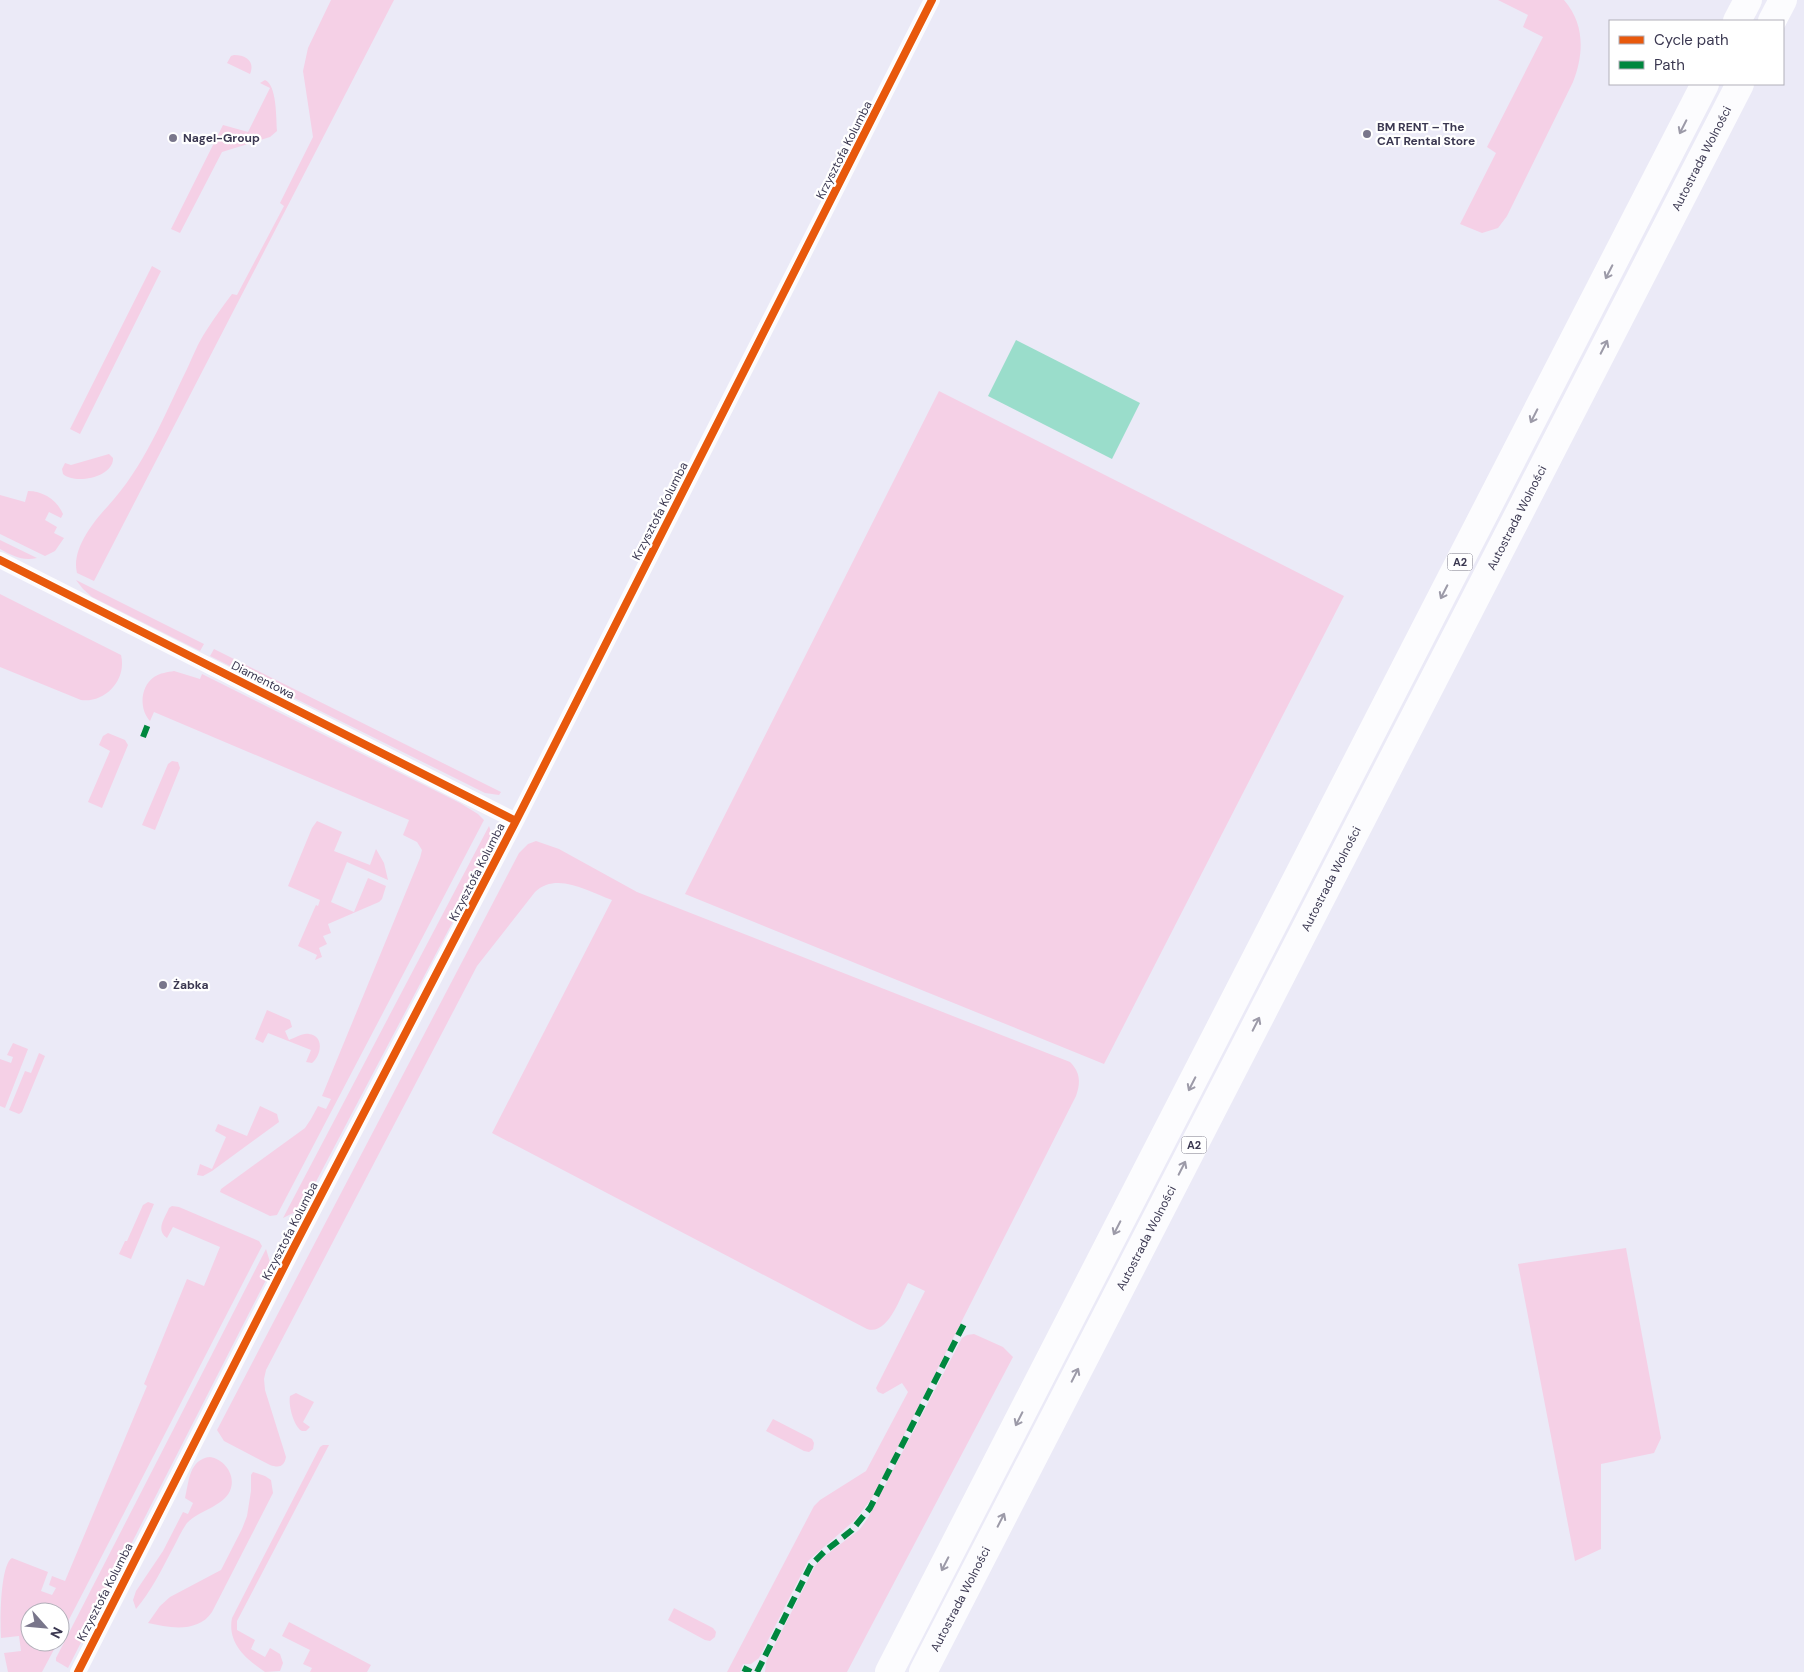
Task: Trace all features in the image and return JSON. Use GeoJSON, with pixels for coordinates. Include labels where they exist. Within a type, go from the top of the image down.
{"type":"FeatureCollection","features":[{"type":"Feature","properties":{"kind":"highway"},"geometry":{"type":"LineString","coordinates":[[1738,20],[1748,0]]}},
{"type":"Feature","properties":{"kind":"highway"},"geometry":{"type":"LineString","coordinates":[[1773,20],[1783,0]]}},
{"type":"Feature","properties":{"kind":"highway","name":"A2"},"geometry":{"type":"LineString","coordinates":[[889,1672],[1704,85]]}},
{"type":"Feature","properties":{"kind":"highway","name":"Autostrada Wolności"},"geometry":{"type":"LineString","coordinates":[[922,1672],[1739,85]]}},
{"type":"Feature","properties":{"kind":"street","name":"Krzysztofa Kolumba"},"geometry":{"type":"LineString","coordinates":[[78,1672],[293,1249],[516,821],[932,0]]}},
{"type":"Feature","properties":{"kind":"street","name":"Diamentowa"},"geometry":{"type":"LineString","coordinates":[[0,560],[516,821]]}},
{"type":"Feature","properties":{"kind":"shaded area"},"geometry":{"type":"Polygon","coordinates":[[[331,0],[394,0],[94,581],[77,573],[77,555],[80,546],[90,528],[121,491],[143,458],[203,336],[232,294],[237,295],[284,206],[280,203],[313,137],[303,71],[308,48],[331,0]]]}},
{"type":"Feature","properties":{"kind":"shaded area"},"geometry":{"type":"Polygon","coordinates":[[[1498,0],[1564,0],[1576,19],[1581,50],[1573,82],[1507,216],[1498,228],[1482,233],[1460,224],[1496,153],[1487,147],[1543,37],[1523,27],[1528,15],[1498,0]]]}},
{"type":"Feature","properties":{"kind":"shaded area"},"geometry":{"type":"Polygon","coordinates":[[[231,56],[243,56],[249,60],[251,63],[250,74],[227,63],[231,56]]]}},
{"type":"Feature","properties":{"kind":"shaded area"},"geometry":{"type":"Polygon","coordinates":[[[265,80],[272,88],[274,95],[277,131],[270,137],[222,152],[180,233],[171,229],[223,125],[248,132],[270,88],[260,83],[265,80]]]}},
{"type":"Feature","properties":{"kind":"shaded area"},"geometry":{"type":"Polygon","coordinates":[[[152,266],[161,271],[80,434],[70,429],[152,266]]]}},
{"type":"Feature","properties":{"kind":"shaded area"},"geometry":{"type":"Polygon","coordinates":[[[1016,340],[1140,403],[1112,459],[988,396],[1016,340]]]}},
{"type":"Feature","properties":{"kind":"shaded area"},"geometry":{"type":"Polygon","coordinates":[[[939,391],[1344,596],[1104,1064],[685,894],[939,391]]]}},
{"type":"Feature","properties":{"kind":"shaded area"},"geometry":{"type":"Polygon","coordinates":[[[109,454],[113,458],[112,465],[101,474],[84,479],[76,479],[63,474],[62,469],[65,463],[71,465],[109,454]]]}},
{"type":"Feature","properties":{"kind":"shaded area"},"geometry":{"type":"Polygon","coordinates":[[[28,491],[34,491],[49,497],[57,504],[63,514],[61,518],[49,512],[45,520],[57,527],[54,533],[64,538],[55,551],[45,556],[0,534],[0,495],[25,502],[28,491]]]}},
{"type":"Feature","properties":{"kind":"shaded area"},"geometry":{"type":"Polygon","coordinates":[[[0,540],[37,558],[22,558],[9,554],[0,549],[0,540]]]}},
{"type":"Feature","properties":{"kind":"shaded area"},"geometry":{"type":"Polygon","coordinates":[[[76,580],[204,644],[200,651],[92,597],[76,580]]]}},
{"type":"Feature","properties":{"kind":"shaded area"},"geometry":{"type":"Polygon","coordinates":[[[0,594],[121,655],[121,673],[113,688],[99,698],[81,700],[0,667],[0,594]]]}},
{"type":"Feature","properties":{"kind":"shaded area"},"geometry":{"type":"Polygon","coordinates":[[[214,649],[501,792],[499,795],[485,793],[210,656],[214,649]]]}},
{"type":"Feature","properties":{"kind":"shaded area"},"geometry":{"type":"Polygon","coordinates":[[[174,671],[200,679],[202,674],[460,803],[484,820],[277,1215],[270,1216],[220,1192],[221,1189],[305,1128],[318,1106],[326,1109],[331,1099],[322,1096],[422,850],[417,842],[403,835],[409,820],[154,712],[150,721],[146,716],[143,704],[146,686],[154,677],[174,671]]]}},
{"type":"Feature","properties":{"kind":"shaded area"},"geometry":{"type":"Polygon","coordinates":[[[108,733],[125,740],[128,745],[102,808],[88,802],[110,751],[99,745],[103,736],[108,733]]]}},
{"type":"Feature","properties":{"kind":"shaded area"},"geometry":{"type":"Polygon","coordinates":[[[172,761],[178,762],[180,768],[155,830],[142,825],[168,764],[172,761]]]}},
{"type":"Feature","properties":{"kind":"shaded area"},"geometry":{"type":"Polygon","coordinates":[[[317,821],[342,832],[334,851],[370,865],[376,849],[384,863],[388,880],[347,862],[331,902],[354,912],[368,878],[386,886],[382,899],[379,902],[328,924],[331,933],[323,936],[327,944],[319,948],[322,957],[315,960],[317,955],[298,946],[320,900],[288,886],[312,828],[317,821]]]}},
{"type":"Feature","properties":{"kind":"shaded area"},"geometry":{"type":"Polygon","coordinates":[[[489,826],[491,831],[490,842],[480,870],[309,1195],[295,1212],[283,1218],[489,826]]]}},
{"type":"Feature","properties":{"kind":"shaded area"},"geometry":{"type":"Polygon","coordinates":[[[536,841],[559,849],[637,892],[1070,1062],[1079,1078],[1076,1096],[872,1498],[855,1520],[808,1561],[759,1658],[751,1664],[743,1664],[740,1672],[727,1672],[814,1506],[820,1500],[866,1471],[908,1392],[902,1383],[883,1394],[878,1392],[876,1388],[925,1291],[908,1283],[887,1321],[881,1327],[874,1330],[867,1329],[492,1133],[612,900],[573,885],[553,883],[544,886],[535,892],[477,966],[266,1370],[264,1379],[265,1390],[286,1457],[284,1463],[278,1466],[270,1465],[224,1441],[217,1430],[519,853],[528,844],[536,841]]]}},
{"type":"Feature","properties":{"kind":"shaded area"},"geometry":{"type":"Polygon","coordinates":[[[267,1010],[290,1020],[292,1027],[285,1031],[289,1040],[306,1034],[317,1038],[320,1047],[318,1056],[312,1063],[306,1062],[311,1050],[268,1033],[263,1043],[255,1039],[267,1010]]]}},
{"type":"Feature","properties":{"kind":"shaded area"},"geometry":{"type":"Polygon","coordinates":[[[13,1043],[28,1049],[5,1108],[0,1106],[0,1059],[11,1063],[13,1057],[7,1055],[13,1043]]]}},
{"type":"Feature","properties":{"kind":"shaded area"},"geometry":{"type":"Polygon","coordinates":[[[39,1053],[45,1056],[22,1112],[19,1114],[9,1110],[25,1071],[31,1073],[39,1053]]]}},
{"type":"Feature","properties":{"kind":"shaded area"},"geometry":{"type":"Polygon","coordinates":[[[260,1106],[277,1114],[279,1122],[212,1171],[203,1176],[197,1175],[200,1164],[212,1169],[226,1137],[215,1131],[218,1124],[247,1136],[260,1106]]]}},
{"type":"Feature","properties":{"kind":"shaded area"},"geometry":{"type":"Polygon","coordinates":[[[148,1202],[154,1204],[131,1259],[119,1254],[143,1205],[148,1202]]]}},
{"type":"Feature","properties":{"kind":"shaded area"},"geometry":{"type":"Polygon","coordinates":[[[172,1206],[179,1207],[259,1241],[262,1246],[70,1618],[70,1602],[20,1602],[20,1644],[19,1636],[1,1638],[3,1582],[8,1563],[12,1558],[48,1572],[41,1591],[52,1595],[56,1588],[49,1585],[52,1576],[65,1581],[147,1386],[144,1384],[187,1279],[204,1286],[220,1247],[173,1227],[167,1238],[163,1235],[161,1228],[169,1208],[172,1206]]]}},
{"type":"Feature","properties":{"kind":"shaded area"},"geometry":{"type":"Polygon","coordinates":[[[1626,1248],[1661,1438],[1654,1453],[1601,1464],[1601,1549],[1575,1561],[1518,1264],[1626,1248]]]}},
{"type":"Feature","properties":{"kind":"shaded area"},"geometry":{"type":"Polygon","coordinates":[[[266,1249],[270,1262],[266,1280],[68,1668],[56,1661],[56,1658],[59,1652],[70,1652],[70,1631],[266,1249]]]}},
{"type":"Feature","properties":{"kind":"shaded area"},"geometry":{"type":"Polygon","coordinates":[[[974,1334],[1003,1347],[1013,1357],[847,1672],[765,1672],[766,1662],[815,1566],[821,1559],[859,1530],[868,1518],[962,1338],[974,1334]]]}},
{"type":"Feature","properties":{"kind":"shaded area"},"geometry":{"type":"Polygon","coordinates":[[[296,1393],[314,1402],[303,1422],[310,1427],[306,1431],[302,1431],[296,1425],[291,1410],[290,1396],[296,1393]]]}},
{"type":"Feature","properties":{"kind":"shaded area"},"geometry":{"type":"Polygon","coordinates":[[[773,1419],[812,1439],[814,1443],[813,1449],[809,1452],[804,1451],[766,1431],[773,1419]]]}},
{"type":"Feature","properties":{"kind":"shaded area"},"geometry":{"type":"Polygon","coordinates":[[[329,1445],[237,1621],[237,1630],[255,1640],[251,1649],[265,1657],[270,1648],[280,1654],[283,1663],[280,1671],[265,1672],[251,1662],[235,1643],[231,1627],[232,1618],[320,1447],[329,1445]]]}},
{"type":"Feature","properties":{"kind":"shaded area"},"geometry":{"type":"Polygon","coordinates":[[[210,1457],[220,1461],[227,1468],[232,1483],[231,1488],[224,1499],[218,1504],[187,1523],[156,1581],[136,1609],[133,1600],[136,1591],[163,1551],[183,1512],[188,1514],[193,1503],[185,1498],[191,1472],[198,1462],[210,1457]]]}},
{"type":"Feature","properties":{"kind":"shaded area"},"geometry":{"type":"Polygon","coordinates":[[[253,1472],[271,1480],[273,1493],[212,1612],[206,1619],[191,1626],[174,1627],[148,1623],[160,1606],[170,1597],[221,1570],[247,1516],[251,1491],[251,1475],[253,1472]]]}},
{"type":"Feature","properties":{"kind":"shaded area"},"geometry":{"type":"Polygon","coordinates":[[[674,1608],[713,1628],[716,1632],[715,1637],[710,1641],[705,1640],[668,1620],[674,1608]]]}},
{"type":"Feature","properties":{"kind":"shaded area"},"geometry":{"type":"Polygon","coordinates":[[[289,1622],[371,1665],[367,1672],[310,1672],[312,1668],[303,1664],[310,1650],[282,1636],[289,1622]]]}},
{"type":"Feature","properties":{"kind":"shaded area"},"geometry":{"type":"Polygon","coordinates":[[[20,1651],[53,1652],[42,1672],[8,1672],[4,1653],[20,1651]]]}},
{"type":"Feature","properties":{"kind":"marked path"},"geometry":{"type":"LineString","coordinates":[[143,737],[148,724]]}},
{"type":"Feature","properties":{"kind":"marked path"},"geometry":{"type":"LineString","coordinates":[[757,1672],[811,1565],[852,1530],[870,1508],[965,1322]]}},
{"type":"Feature","properties":{"kind":"marked path"},"geometry":{"type":"LineString","coordinates":[[743,1668],[751,1672]]}},
{"type":"Feature","properties":{"kind":"cycle path"},"geometry":{"type":"LineString","coordinates":[[78,1672],[293,1249],[516,821],[932,0]]}},
{"type":"Feature","properties":{"kind":"cycle path"},"geometry":{"type":"LineString","coordinates":[[0,560],[516,821]]}},
{"type":"Feature","properties":{"kind":"place","name":"BM RENT – The CAT Rental Store"},"geometry":{"type":"Point","coordinates":[1367,134]}},
{"type":"Feature","properties":{"kind":"place","name":"Nagel-Group"},"geometry":{"type":"Point","coordinates":[173,138]}},
{"type":"Feature","properties":{"kind":"place","name":"Żabka"},"geometry":{"type":"Point","coordinates":[163,985]}}]}
